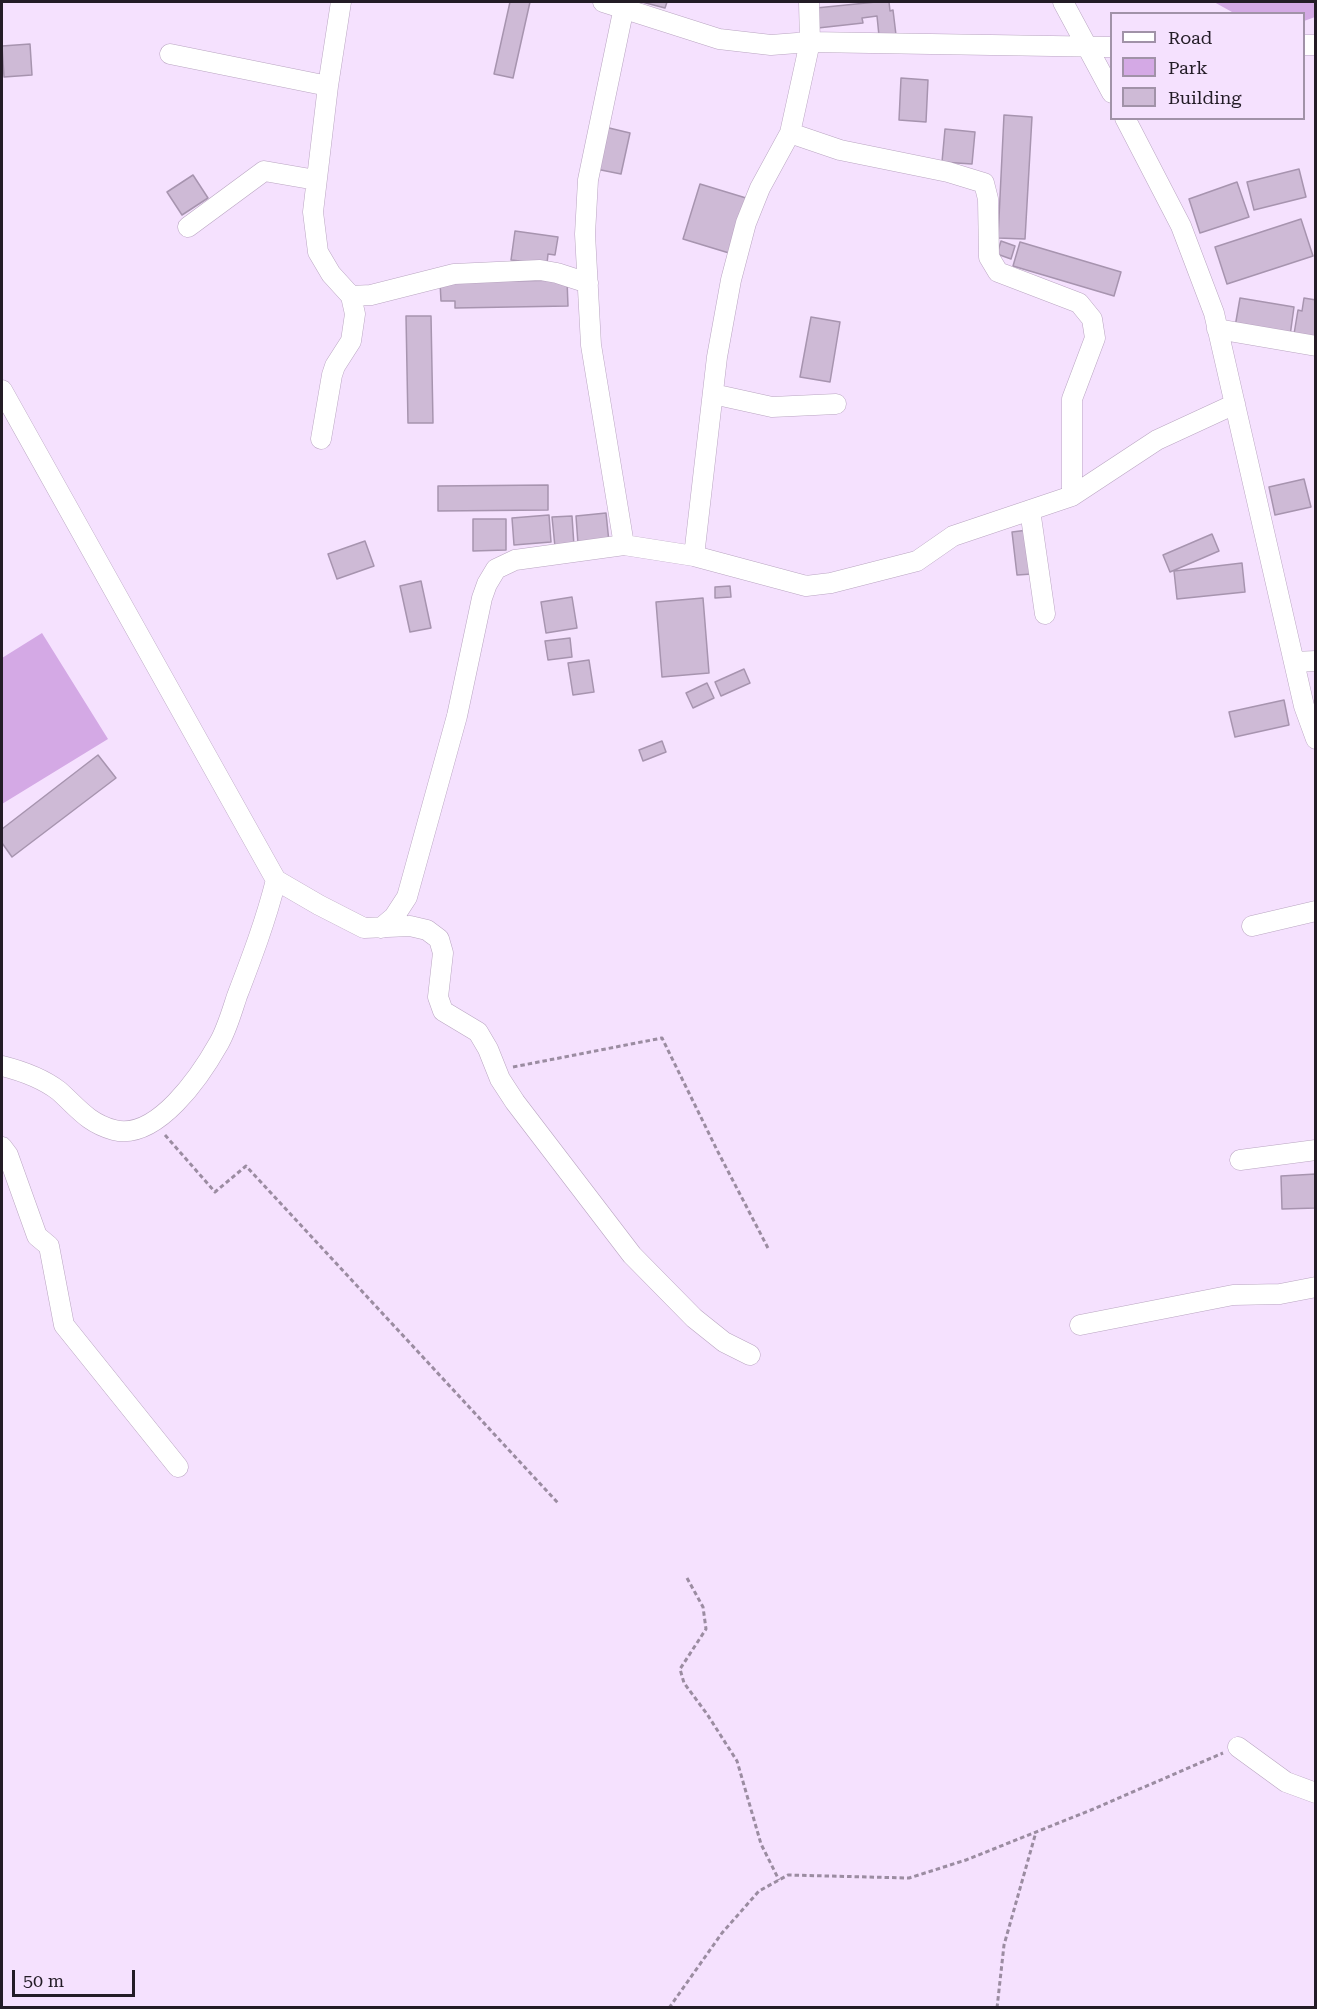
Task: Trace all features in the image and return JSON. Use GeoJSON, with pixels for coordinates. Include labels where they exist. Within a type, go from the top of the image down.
{"type":"FeatureCollection","features":[{"type":"Feature","properties":{"kind":"street"},"geometry":{"type":"LineString","coordinates":[[321,439],[332,375],[351,341],[355,314],[351,296],[331,274],[318,252],[313,212],[341,2]]}},
{"type":"Feature","properties":{"kind":"street"},"geometry":{"type":"LineString","coordinates":[[603,2],[719,39],[771,45],[810,42],[1110,46]]}},
{"type":"Feature","properties":{"kind":"street"},"geometry":{"type":"LineString","coordinates":[[694,556],[717,357],[729,291],[746,223],[760,188],[790,133],[810,42],[809,2]]}},
{"type":"Feature","properties":{"kind":"street"},"geometry":{"type":"LineString","coordinates":[[1063,2],[1110,89]]}},
{"type":"Feature","properties":{"kind":"street"},"geometry":{"type":"LineString","coordinates":[[624,7],[588,180],[585,234],[591,345],[624,545]]}},
{"type":"Feature","properties":{"kind":"street"},"geometry":{"type":"LineString","coordinates":[[170,54],[328,86]]}},
{"type":"Feature","properties":{"kind":"street"},"geometry":{"type":"LineString","coordinates":[[1126,120],[1181,226],[1214,313],[1304,706],[1316,739]]}},
{"type":"Feature","properties":{"kind":"street"},"geometry":{"type":"LineString","coordinates":[[790,133],[840,150],[948,172],[984,183],[987,200],[989,257],[998,272],[1079,303],[1092,319],[1095,338],[1072,399],[1072,495]]}},
{"type":"Feature","properties":{"kind":"street"},"geometry":{"type":"LineString","coordinates":[[188,227],[264,171],[316,180]]}},
{"type":"Feature","properties":{"kind":"street"},"geometry":{"type":"LineString","coordinates":[[351,296],[371,295],[454,274],[540,270],[588,283]]}},
{"type":"Feature","properties":{"kind":"street"},"geometry":{"type":"LineString","coordinates":[[1217,328],[1316,346]]}},
{"type":"Feature","properties":{"kind":"street"},"geometry":{"type":"LineString","coordinates":[[2,390],[276,880],[364,928],[410,926],[427,930],[439,939],[443,953],[438,997],[443,1011],[478,1032],[488,1049],[500,1079],[515,1102],[632,1255],[694,1318],[724,1342],[750,1355]]}},
{"type":"Feature","properties":{"kind":"street"},"geometry":{"type":"LineString","coordinates":[[713,394],[772,407],[836,404]]}},
{"type":"Feature","properties":{"kind":"street"},"geometry":{"type":"LineString","coordinates":[[381,928],[393,917],[407,897],[457,716],[482,598],[496,569],[515,560],[624,545],[694,556],[806,586],[831,584],[917,561],[953,536],[1072,495],[1157,440],[1235,404]]}},
{"type":"Feature","properties":{"kind":"street"},"geometry":{"type":"LineString","coordinates":[[1030,510],[1045,614]]}},
{"type":"Feature","properties":{"kind":"street"},"geometry":{"type":"LineString","coordinates":[[1294,662],[1316,661]]}},
{"type":"Feature","properties":{"kind":"street"},"geometry":{"type":"LineString","coordinates":[[2,1066],[25,1071],[58,1090],[86,1118],[112,1129],[126,1132],[138,1130],[154,1122],[189,1088],[220,1041],[267,917],[276,880]]}},
{"type":"Feature","properties":{"kind":"street"},"geometry":{"type":"LineString","coordinates":[[1252,926],[1316,911]]}},
{"type":"Feature","properties":{"kind":"street"},"geometry":{"type":"LineString","coordinates":[[2,1147],[8,1155],[37,1236],[48,1246],[64,1325],[178,1467]]}},
{"type":"Feature","properties":{"kind":"street"},"geometry":{"type":"LineString","coordinates":[[1240,1160],[1316,1150]]}},
{"type":"Feature","properties":{"kind":"street"},"geometry":{"type":"LineString","coordinates":[[1080,1325],[1233,1295],[1280,1294],[1316,1287]]}},
{"type":"Feature","properties":{"kind":"street"},"geometry":{"type":"LineString","coordinates":[[1238,1747],[1286,1782],[1316,1793]]}},
{"type":"Feature","properties":{"kind":"path"},"geometry":{"type":"LineString","coordinates":[[496,1070],[662,1038],[769,1250]]}},
{"type":"Feature","properties":{"kind":"path"},"geometry":{"type":"LineString","coordinates":[[154,1122],[215,1192],[246,1166],[558,1503]]}},
{"type":"Feature","properties":{"kind":"path"},"geometry":{"type":"LineString","coordinates":[[687,1578],[704,1607],[706,1629],[680,1669],[684,1683],[737,1761],[760,1844],[779,1880]]}},
{"type":"Feature","properties":{"kind":"path"},"geometry":{"type":"LineString","coordinates":[[669,2007],[729,1925],[759,1891],[788,1875],[909,1878],[966,1860],[1238,1747]]}},
{"type":"Feature","properties":{"kind":"path"},"geometry":{"type":"LineString","coordinates":[[997,2007],[1004,1945],[1036,1832]]}},
{"type":"Feature","properties":{"kind":"green space"},"geometry":{"type":"Polygon","coordinates":[[[1214,2],[1315,2],[1315,17],[1305,21],[1305,12],[1232,12],[1214,2]]]}},
{"type":"Feature","properties":{"kind":"green space"},"geometry":{"type":"Polygon","coordinates":[[[42,633],[108,739],[2,804],[2,658],[42,633]]]}},
{"type":"Feature","properties":{"kind":"building"},"geometry":{"type":"Polygon","coordinates":[[[510,2],[530,2],[513,78],[494,74],[510,2]]]}},
{"type":"Feature","properties":{"kind":"building"},"geometry":{"type":"Polygon","coordinates":[[[642,2],[667,2],[665,8],[642,2]]]}},
{"type":"Feature","properties":{"kind":"building"},"geometry":{"type":"Polygon","coordinates":[[[889,2],[890,11],[893,10],[896,35],[879,36],[877,16],[862,18],[863,23],[818,28],[816,8],[889,2]]]}},
{"type":"Feature","properties":{"kind":"building"},"geometry":{"type":"Polygon","coordinates":[[[30,44],[32,75],[4,77],[2,46],[30,44]]]}},
{"type":"Feature","properties":{"kind":"building"},"geometry":{"type":"Polygon","coordinates":[[[901,78],[928,80],[926,122],[899,120],[901,78]]]}},
{"type":"Feature","properties":{"kind":"building"},"geometry":{"type":"Polygon","coordinates":[[[1004,115],[1032,117],[1025,239],[998,238],[1004,115]]]}},
{"type":"Feature","properties":{"kind":"building"},"geometry":{"type":"Polygon","coordinates":[[[605,127],[630,133],[621,174],[596,169],[605,127]]]}},
{"type":"Feature","properties":{"kind":"building"},"geometry":{"type":"Polygon","coordinates":[[[945,129],[975,132],[972,164],[942,162],[945,129]]]}},
{"type":"Feature","properties":{"kind":"building"},"geometry":{"type":"Polygon","coordinates":[[[1299,169],[1306,197],[1254,210],[1247,182],[1299,169]]]}},
{"type":"Feature","properties":{"kind":"building"},"geometry":{"type":"Polygon","coordinates":[[[193,175],[208,198],[182,215],[167,192],[193,175]]]}},
{"type":"Feature","properties":{"kind":"building"},"geometry":{"type":"Polygon","coordinates":[[[1237,182],[1249,217],[1200,233],[1189,199],[1237,182]]]}},
{"type":"Feature","properties":{"kind":"building"},"geometry":{"type":"Polygon","coordinates":[[[700,184],[746,198],[729,253],[683,239],[700,184]]]}},
{"type":"Feature","properties":{"kind":"building"},"geometry":{"type":"Polygon","coordinates":[[[1301,219],[1313,256],[1227,284],[1215,247],[1301,219]]]}},
{"type":"Feature","properties":{"kind":"building"},"geometry":{"type":"Polygon","coordinates":[[[515,231],[558,237],[555,255],[548,254],[547,264],[511,260],[515,231]]]}},
{"type":"Feature","properties":{"kind":"building"},"geometry":{"type":"Polygon","coordinates":[[[1001,241],[1015,246],[1011,259],[997,254],[1001,241]]]}},
{"type":"Feature","properties":{"kind":"building"},"geometry":{"type":"Polygon","coordinates":[[[1020,242],[1121,272],[1114,296],[1013,266],[1020,242]]]}},
{"type":"Feature","properties":{"kind":"building"},"geometry":{"type":"Polygon","coordinates":[[[567,280],[568,306],[455,308],[455,301],[441,301],[440,282],[567,280]]]}},
{"type":"Feature","properties":{"kind":"building"},"geometry":{"type":"Polygon","coordinates":[[[1240,298],[1294,307],[1290,336],[1235,327],[1240,298]]]}},
{"type":"Feature","properties":{"kind":"building"},"geometry":{"type":"Polygon","coordinates":[[[1304,298],[1316,300],[1316,343],[1293,340],[1298,310],[1302,311],[1304,298]]]}},
{"type":"Feature","properties":{"kind":"building"},"geometry":{"type":"Polygon","coordinates":[[[406,316],[431,316],[433,423],[408,423],[406,316]]]}},
{"type":"Feature","properties":{"kind":"building"},"geometry":{"type":"Polygon","coordinates":[[[811,317],[840,322],[830,382],[800,377],[811,317]]]}},
{"type":"Feature","properties":{"kind":"building"},"geometry":{"type":"Polygon","coordinates":[[[1304,479],[1311,507],[1275,515],[1269,487],[1304,479]]]}},
{"type":"Feature","properties":{"kind":"building"},"geometry":{"type":"Polygon","coordinates":[[[548,485],[548,510],[438,511],[438,486],[548,485]]]}},
{"type":"Feature","properties":{"kind":"building"},"geometry":{"type":"Polygon","coordinates":[[[606,513],[609,542],[578,544],[576,516],[606,513]]]}},
{"type":"Feature","properties":{"kind":"building"},"geometry":{"type":"Polygon","coordinates":[[[549,515],[551,542],[514,545],[512,518],[549,515]]]}},
{"type":"Feature","properties":{"kind":"building"},"geometry":{"type":"Polygon","coordinates":[[[572,516],[574,546],[555,547],[552,517],[572,516]]]}},
{"type":"Feature","properties":{"kind":"building"},"geometry":{"type":"Polygon","coordinates":[[[473,519],[506,519],[506,550],[473,551],[473,519]]]}},
{"type":"Feature","properties":{"kind":"building"},"geometry":{"type":"Polygon","coordinates":[[[1028,530],[1032,574],[1017,575],[1012,532],[1028,530]]]}},
{"type":"Feature","properties":{"kind":"building"},"geometry":{"type":"Polygon","coordinates":[[[1212,534],[1219,551],[1170,572],[1163,555],[1212,534]]]}},
{"type":"Feature","properties":{"kind":"building"},"geometry":{"type":"Polygon","coordinates":[[[365,541],[374,566],[337,579],[328,554],[365,541]]]}},
{"type":"Feature","properties":{"kind":"building"},"geometry":{"type":"Polygon","coordinates":[[[1242,563],[1245,592],[1177,599],[1174,571],[1242,563]]]}},
{"type":"Feature","properties":{"kind":"building"},"geometry":{"type":"Polygon","coordinates":[[[421,581],[431,628],[410,632],[400,586],[421,581]]]}},
{"type":"Feature","properties":{"kind":"building"},"geometry":{"type":"Polygon","coordinates":[[[730,586],[731,597],[715,598],[715,587],[730,586]]]}},
{"type":"Feature","properties":{"kind":"building"},"geometry":{"type":"Polygon","coordinates":[[[572,597],[577,628],[546,633],[541,602],[572,597]]]}},
{"type":"Feature","properties":{"kind":"building"},"geometry":{"type":"Polygon","coordinates":[[[703,598],[709,673],[662,677],[656,602],[703,598]]]}},
{"type":"Feature","properties":{"kind":"building"},"geometry":{"type":"Polygon","coordinates":[[[570,638],[572,657],[548,660],[545,641],[570,638]]]}},
{"type":"Feature","properties":{"kind":"building"},"geometry":{"type":"Polygon","coordinates":[[[589,660],[594,692],[573,695],[568,663],[589,660]]]}},
{"type":"Feature","properties":{"kind":"building"},"geometry":{"type":"Polygon","coordinates":[[[744,669],[750,683],[721,696],[715,682],[744,669]]]}},
{"type":"Feature","properties":{"kind":"building"},"geometry":{"type":"Polygon","coordinates":[[[707,683],[714,698],[693,708],[686,693],[707,683]]]}},
{"type":"Feature","properties":{"kind":"building"},"geometry":{"type":"Polygon","coordinates":[[[1284,700],[1289,725],[1235,737],[1229,712],[1284,700]]]}},
{"type":"Feature","properties":{"kind":"building"},"geometry":{"type":"Polygon","coordinates":[[[662,741],[666,752],[643,761],[639,750],[662,741]]]}},
{"type":"Feature","properties":{"kind":"building"},"geometry":{"type":"Polygon","coordinates":[[[98,755],[116,778],[12,857],[2,843],[2,829],[98,755]]]}},
{"type":"Feature","properties":{"kind":"building"},"geometry":{"type":"Polygon","coordinates":[[[1316,1174],[1316,1208],[1282,1209],[1281,1176],[1316,1174]]]}}]}
